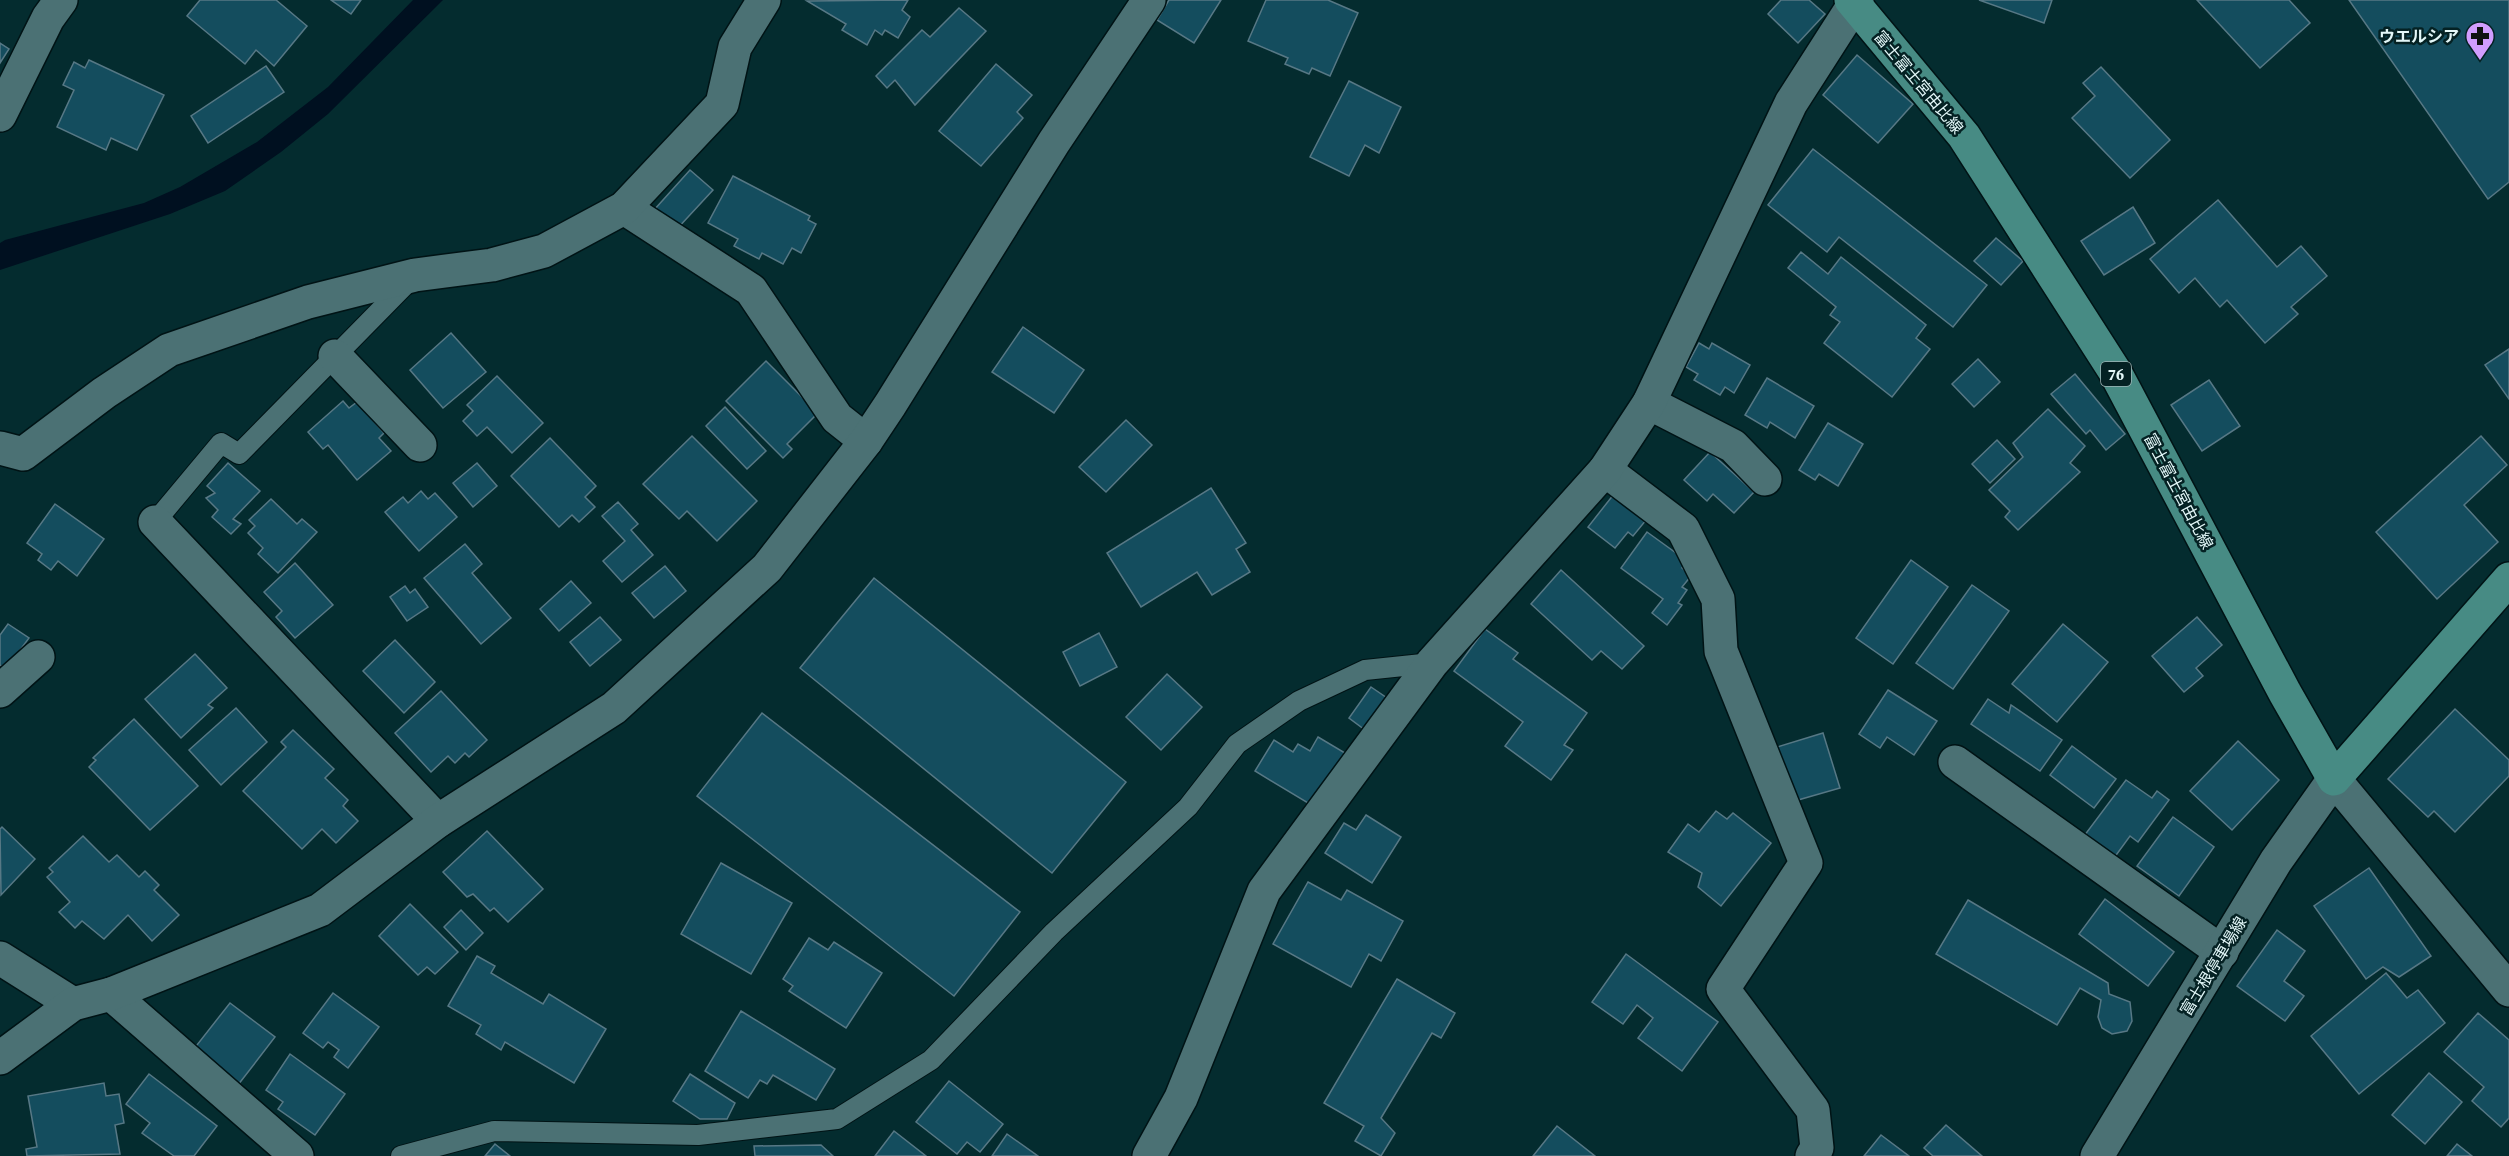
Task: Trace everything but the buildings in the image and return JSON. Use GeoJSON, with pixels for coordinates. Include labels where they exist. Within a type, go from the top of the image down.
{"type":"FeatureCollection","features":[{"type":"Feature","properties":{"kind":"main road","name":"富士富士宮由比線"},"geometry":{"type":"LineString","coordinates":[[1854,1],[1964,136],[2107,359],[2285,693],[2334,779]]}},
{"type":"Feature","properties":{"kind":"main road"},"geometry":{"type":"LineString","coordinates":[[2334,779],[2509,579]]}},
{"type":"Feature","properties":{"kind":"street"},"geometry":{"type":"LineString","coordinates":[[0,115],[48,18],[61,0]]}},
{"type":"Feature","properties":{"kind":"street"},"geometry":{"type":"LineString","coordinates":[[0,448],[23,454],[104,393],[168,350],[308,302],[415,275],[492,265],[544,251],[624,208],[722,104],[735,47],[764,0]]}},
{"type":"Feature","properties":{"kind":"street"},"geometry":{"type":"LineString","coordinates":[[0,1058],[73,1004],[111,994],[320,910],[438,821],[614,708],[767,568],[866,441],[1054,142],[1149,0]]}},
{"type":"Feature","properties":{"kind":"street"},"geometry":{"type":"LineString","coordinates":[[1149,1156],[1181,1098],[1264,891],[1432,663],[1605,470],[1649,403],[1791,103],[1854,1]]}},
{"type":"Feature","properties":{"kind":"street"},"geometry":{"type":"LineString","coordinates":[[624,208],[751,290],[837,417],[866,441]]}},
{"type":"Feature","properties":{"kind":"street"},"geometry":{"type":"LineString","coordinates":[[335,356],[420,445]]}},
{"type":"Feature","properties":{"kind":"street"},"geometry":{"type":"LineString","coordinates":[[1649,403],[1733,446],[1765,479]]}},
{"type":"Feature","properties":{"kind":"street"},"geometry":{"type":"LineString","coordinates":[[1605,470],[1683,529],[1718,598],[1721,651],[1806,863],[1723,989],[1813,1110],[1817,1148],[1812,1156]]}},
{"type":"Feature","properties":{"kind":"street"},"geometry":{"type":"LineString","coordinates":[[155,522],[438,821]]}},
{"type":"Feature","properties":{"kind":"street"},"geometry":{"type":"LineString","coordinates":[[0,691],[38,657]]}},
{"type":"Feature","properties":{"kind":"street"},"geometry":{"type":"LineString","coordinates":[[1955,762],[2222,952]]}},
{"type":"Feature","properties":{"kind":"street"},"geometry":{"type":"LineString","coordinates":[[2334,779],[2509,990]]}},
{"type":"Feature","properties":{"kind":"street","name":"富士根停車場線"},"geometry":{"type":"LineString","coordinates":[[2097,1156],[2276,861],[2334,779]]}},
{"type":"Feature","properties":{"kind":"street"},"geometry":{"type":"LineString","coordinates":[[0,958],[73,1004]]}},
{"type":"Feature","properties":{"kind":"street"},"geometry":{"type":"LineString","coordinates":[[111,994],[297,1156]]}},
{"type":"Feature","properties":{"kind":"lane"},"geometry":{"type":"LineString","coordinates":[[155,522],[221,443],[239,454],[415,275]]}},
{"type":"Feature","properties":{"kind":"lane"},"geometry":{"type":"LineString","coordinates":[[401,1156],[494,1131],[698,1136],[837,1119],[931,1060],[1054,932],[1188,807],[1237,744],[1299,700],[1365,670],[1432,663]]}},
{"type":"Feature","properties":{"kind":"water"},"geometry":{"type":"Polygon","coordinates":[[[413,0],[443,0],[328,114],[281,152],[225,191],[170,214],[0,270],[0,243],[5,240],[144,203],[180,187],[257,142],[328,87],[413,0]]]}},
{"type":"Feature","properties":{"kind":"place","name":"ウエルシア"},"geometry":{"type":"Point","coordinates":[2480,62]}}]}
